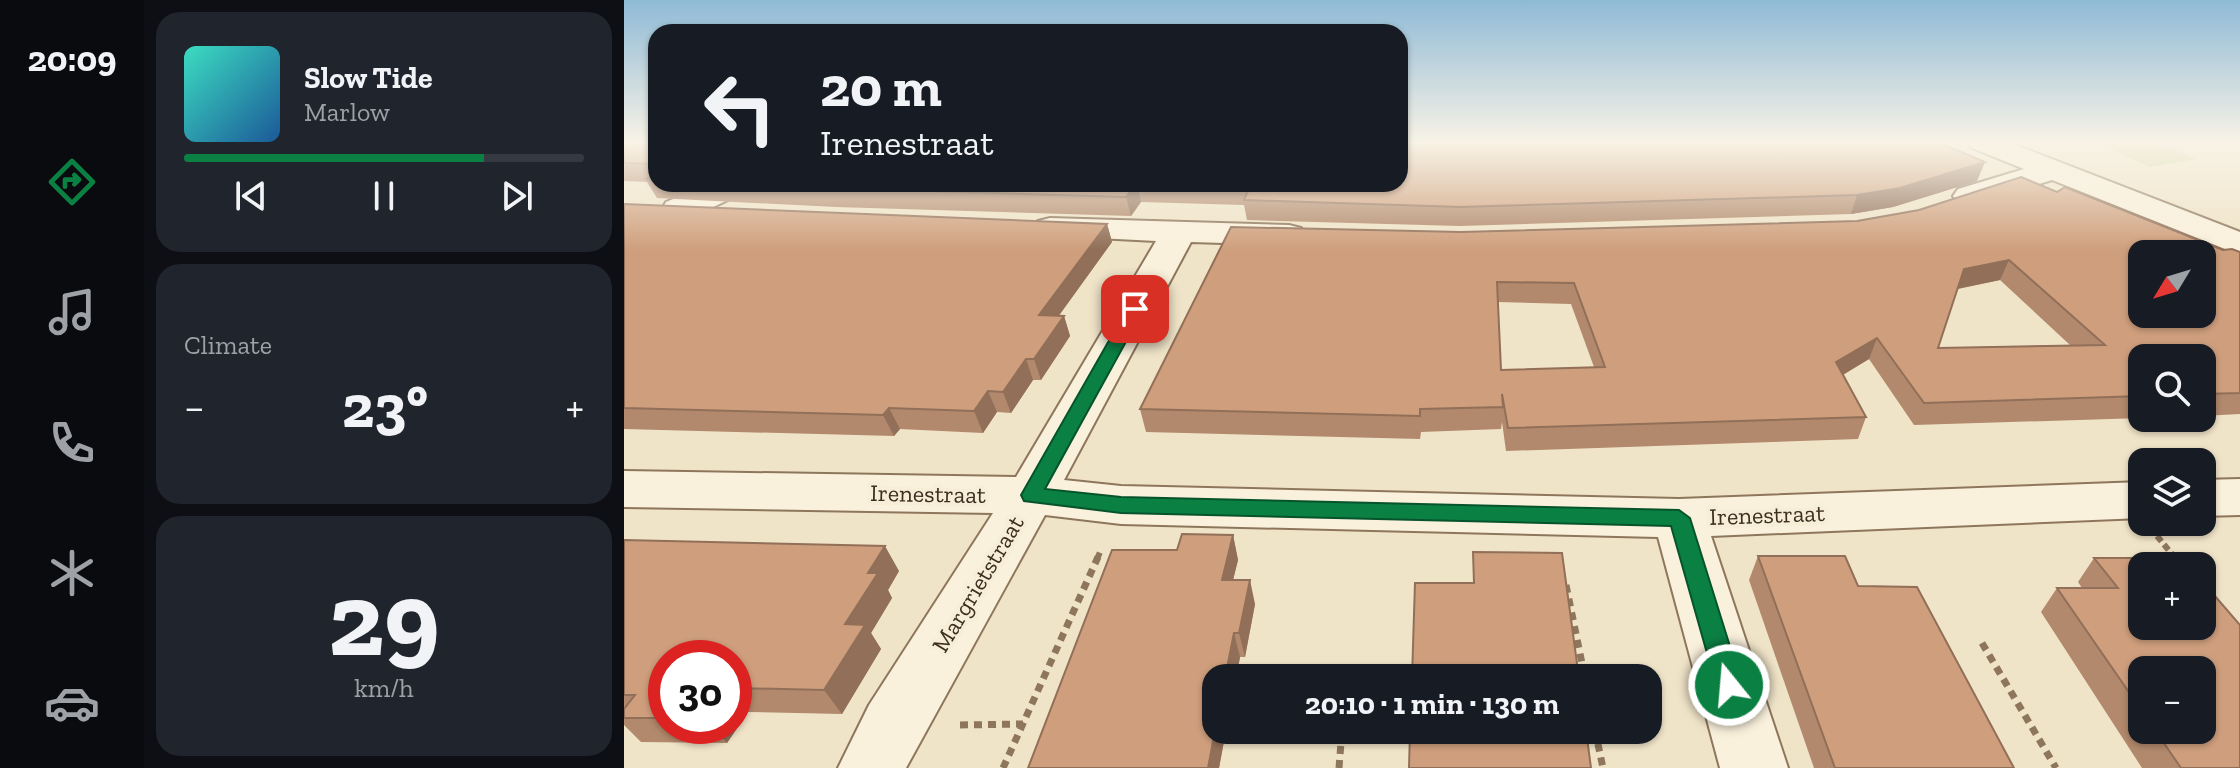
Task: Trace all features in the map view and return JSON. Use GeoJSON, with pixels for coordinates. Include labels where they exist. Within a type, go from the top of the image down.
{"type":"FeatureCollection","features":[{"type":"Feature","properties":{"kind":"street"},"geometry":{"type":"LineString","coordinates":[[1941,206],[2029,178]]}},
{"type":"Feature","properties":{"kind":"street"},"geometry":{"type":"LineString","coordinates":[[2073,178],[2240,244]]}},
{"type":"Feature","properties":{"kind":"street"},"geometry":{"type":"LineString","coordinates":[[665,209],[739,199]]}},
{"type":"Feature","properties":{"kind":"street"},"geometry":{"type":"LineString","coordinates":[[1024,227],[1319,236]]}},
{"type":"Feature","properties":{"kind":"street","name":"Margrietstraat"},"geometry":{"type":"LineString","coordinates":[[872,768],[892,726],[1031,495],[1179,232]]}},
{"type":"Feature","properties":{"kind":"street","name":"Irenestraat"},"geometry":{"type":"LineString","coordinates":[[624,489],[1031,495],[1121,505],[1552,516],[2128,517]]}},
{"type":"Feature","properties":{"kind":"street"},"geometry":{"type":"LineString","coordinates":[[1679,518],[1754,768]]}},
{"type":"Feature","properties":{"kind":"path"},"geometry":{"type":"LineString","coordinates":[[1003,768],[1121,505]]}},
{"type":"Feature","properties":{"kind":"path"},"geometry":{"type":"LineString","coordinates":[[1552,516],[1582,664]]}},
{"type":"Feature","properties":{"kind":"path"},"geometry":{"type":"LineString","coordinates":[[1982,643],[2056,768]]}},
{"type":"Feature","properties":{"kind":"path"},"geometry":{"type":"LineString","coordinates":[[1339,768],[1341,744]]}},
{"type":"Feature","properties":{"kind":"path"},"geometry":{"type":"LineString","coordinates":[[1598,744],[1603,768]]}},
{"type":"Feature","properties":{"kind":"building"},"geometry":{"type":"Polygon","coordinates":[[[1408,178],[1933,178],[1900,188],[1857,195],[1460,207],[1244,200],[1247,192],[1408,192],[1408,178]]]}},
{"type":"Feature","properties":{"kind":"building"},"geometry":{"type":"Polygon","coordinates":[[[2023,178],[2057,192],[2065,187],[2198,240],[2128,240],[2128,328],[2216,328],[2216,247],[2240,252],[2240,393],[2216,394],[2216,344],[2128,344],[2128,396],[1924,403],[1877,338],[1836,362],[1866,417],[1508,428],[1502,394],[1503,407],[1420,409],[1420,416],[1140,409],[1231,227],[1461,232],[1857,221],[1919,210],[2023,178]],[[2009,260],[1964,269],[1938,348],[2105,345],[2009,260]],[[1497,282],[1501,370],[1605,367],[1574,283],[1497,282]]]}},
{"type":"Feature","properties":{"kind":"building"},"geometry":{"type":"Polygon","coordinates":[[[960,192],[1130,192],[1126,197],[960,192]]]}},
{"type":"Feature","properties":{"kind":"building"},"geometry":{"type":"Polygon","coordinates":[[[624,204],[1107,224],[1039,315],[1064,316],[1034,359],[1026,359],[1003,392],[988,391],[974,411],[889,408],[883,415],[624,408],[624,204]]]}},
{"type":"Feature","properties":{"kind":"building"},"geometry":{"type":"Polygon","coordinates":[[[1182,534],[1233,535],[1222,580],[1250,580],[1239,633],[1234,633],[1228,664],[1202,664],[1202,744],[1213,744],[1208,768],[1028,768],[1112,550],[1177,550],[1182,534]]]}},
{"type":"Feature","properties":{"kind":"building"},"geometry":{"type":"Polygon","coordinates":[[[624,540],[885,546],[868,573],[878,573],[845,624],[865,625],[824,690],[752,688],[752,640],[648,640],[648,718],[624,718],[624,709],[635,695],[624,695],[624,540]]]}},
{"type":"Feature","properties":{"kind":"building"},"geometry":{"type":"Polygon","coordinates":[[[1473,552],[1562,553],[1577,664],[1412,664],[1415,583],[1474,583],[1473,552]]]}},
{"type":"Feature","properties":{"kind":"building"},"geometry":{"type":"Polygon","coordinates":[[[1758,556],[1845,556],[1858,586],[1917,587],[2014,768],[1835,768],[1758,556]]]}},
{"type":"Feature","properties":{"kind":"building"},"geometry":{"type":"Polygon","coordinates":[[[2094,558],[2128,558],[2128,640],[2216,640],[2216,597],[2240,625],[2240,768],[2181,768],[2165,744],[2216,744],[2216,656],[2128,656],[2128,691],[2057,588],[2118,588],[2094,558]]]}},
{"type":"Feature","properties":{"kind":"building"},"geometry":{"type":"Polygon","coordinates":[[[1410,744],[1588,744],[1591,768],[1409,768],[1410,744]]]}},
{"type":"Feature","properties":{"kind":"route"},"geometry":{"type":"LineString","coordinates":[[1135,309],[1031,495],[1121,505],[1679,518],[1729,685]]}}]}
